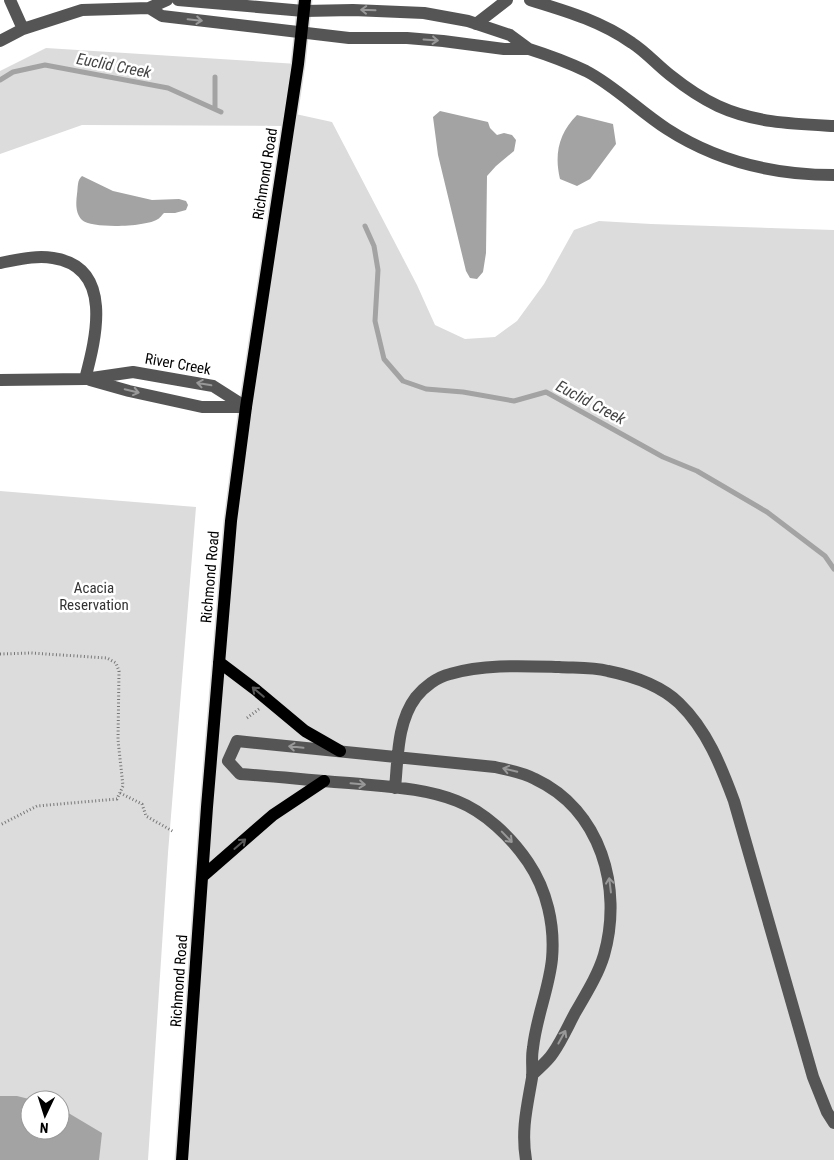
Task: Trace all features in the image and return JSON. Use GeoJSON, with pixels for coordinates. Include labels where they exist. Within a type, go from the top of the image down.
{"type":"FeatureCollection","features":[{"type":"Feature","properties":{"kind":"main road","name":"Richmond Road"},"geometry":{"type":"LineString","coordinates":[[182,1160],[231,520],[305,6]]}},
{"type":"Feature","properties":{"kind":"main road"},"geometry":{"type":"LineString","coordinates":[[219,662],[305,731],[340,751]]}},
{"type":"Feature","properties":{"kind":"main road"},"geometry":{"type":"LineString","coordinates":[[203,876],[273,815],[324,781]]}},
{"type":"Feature","properties":{"kind":"street"},"geometry":{"type":"LineString","coordinates":[[10,0],[23,29]]}},
{"type":"Feature","properties":{"kind":"street"},"geometry":{"type":"LineString","coordinates":[[0,41],[23,29],[82,10],[149,8],[167,0]]}},
{"type":"Feature","properties":{"kind":"street"},"geometry":{"type":"LineString","coordinates":[[178,0],[424,13],[449,17],[510,35],[529,49]]}},
{"type":"Feature","properties":{"kind":"street"},"geometry":{"type":"LineString","coordinates":[[476,24],[507,0]]}},
{"type":"Feature","properties":{"kind":"street"},"geometry":{"type":"LineString","coordinates":[[530,0],[583,16],[612,30],[639,48],[682,84],[722,107],[754,118],[777,122],[834,126]]}},
{"type":"Feature","properties":{"kind":"street"},"geometry":{"type":"LineString","coordinates":[[149,8],[162,16],[349,38],[443,40],[504,49],[529,49],[555,57],[587,72],[667,129],[711,152],[748,166],[783,172],[834,175]]}},
{"type":"Feature","properties":{"kind":"street"},"geometry":{"type":"LineString","coordinates":[[0,264],[27,258],[53,258],[75,265],[90,280],[96,304],[96,324],[94,346],[85,379]]}},
{"type":"Feature","properties":{"kind":"street","name":"River Creek"},"geometry":{"type":"LineString","coordinates":[[0,380],[85,379],[133,372],[213,386],[246,407]]}},
{"type":"Feature","properties":{"kind":"street","name":"River Creek"},"geometry":{"type":"LineString","coordinates":[[85,379],[129,391],[202,406],[246,407]]}},
{"type":"Feature","properties":{"kind":"street"},"geometry":{"type":"LineString","coordinates":[[395,788],[406,711],[417,696],[434,681],[448,674],[511,666],[584,668],[631,677],[658,687],[679,703],[699,727],[719,763],[734,802],[813,1077],[827,1112],[834,1123]]}},
{"type":"Feature","properties":{"kind":"street"},"geometry":{"type":"LineString","coordinates":[[526,1160],[523,1142],[524,1117],[532,1075],[533,1048],[552,960],[553,941],[550,917],[544,894],[535,872],[519,850],[502,832],[481,814],[458,801],[424,791],[240,774],[228,761],[237,741],[495,767],[535,779],[570,803],[584,820],[602,854],[610,884],[611,914],[604,956],[592,982],[553,1053],[532,1075]]}},
{"type":"Feature","properties":{"kind":"path"},"geometry":{"type":"LineString","coordinates":[[0,654],[32,653],[107,658],[116,663],[119,671],[118,740],[123,786],[117,799],[37,806],[0,825]]}},
{"type":"Feature","properties":{"kind":"path"},"geometry":{"type":"LineString","coordinates":[[247,718],[262,707]]}},
{"type":"Feature","properties":{"kind":"path"},"geometry":{"type":"LineString","coordinates":[[120,794],[142,804],[146,816],[174,832]]}},
{"type":"Feature","properties":{"kind":"green space"},"geometry":{"type":"Polygon","coordinates":[[[46,48],[298,64],[291,113],[332,122],[417,285],[435,325],[465,339],[495,337],[517,321],[544,284],[574,230],[599,221],[834,230],[834,1160],[182,1160],[231,521],[288,126],[82,125],[0,154],[0,71],[46,48]]]}},
{"type":"Feature","properties":{"kind":"green space","name":"Acacia Reservation"},"geometry":{"type":"Polygon","coordinates":[[[0,491],[196,507],[168,853],[148,1160],[0,1160],[0,491]]]}},
{"type":"Feature","properties":{"kind":"shaded area"},"geometry":{"type":"Polygon","coordinates":[[[440,111],[488,122],[490,128],[497,135],[504,133],[512,135],[516,140],[514,151],[487,176],[486,253],[483,272],[477,279],[470,278],[466,271],[438,155],[433,117],[440,111]]]}},
{"type":"Feature","properties":{"kind":"shaded area"},"geometry":{"type":"Polygon","coordinates":[[[577,115],[613,124],[616,144],[590,179],[577,186],[560,179],[558,153],[566,129],[577,115]]]}},
{"type":"Feature","properties":{"kind":"shaded area"},"geometry":{"type":"Polygon","coordinates":[[[82,176],[113,191],[152,200],[179,199],[186,201],[188,205],[186,210],[164,213],[159,219],[143,224],[108,226],[88,223],[82,220],[76,207],[78,184],[82,176]]]}},
{"type":"Feature","properties":{"kind":"shaded area"},"geometry":{"type":"Polygon","coordinates":[[[0,1096],[20,1097],[20,1140],[70,1140],[70,1114],[102,1133],[99,1160],[0,1160],[0,1096]]]}},
{"type":"Feature","properties":{"kind":"waterway","name":"Euclid Creek"},"geometry":{"type":"LineString","coordinates":[[0,80],[13,72],[45,65],[168,88],[221,112]]}},
{"type":"Feature","properties":{"kind":"waterway"},"geometry":{"type":"LineString","coordinates":[[215,77],[215,109]]}},
{"type":"Feature","properties":{"kind":"waterway","name":"Euclid Creek"},"geometry":{"type":"LineString","coordinates":[[365,226],[374,246],[378,270],[375,321],[384,359],[403,381],[426,389],[463,392],[514,401],[546,392],[663,457],[697,471],[767,512],[825,556],[834,569]]}}]}
